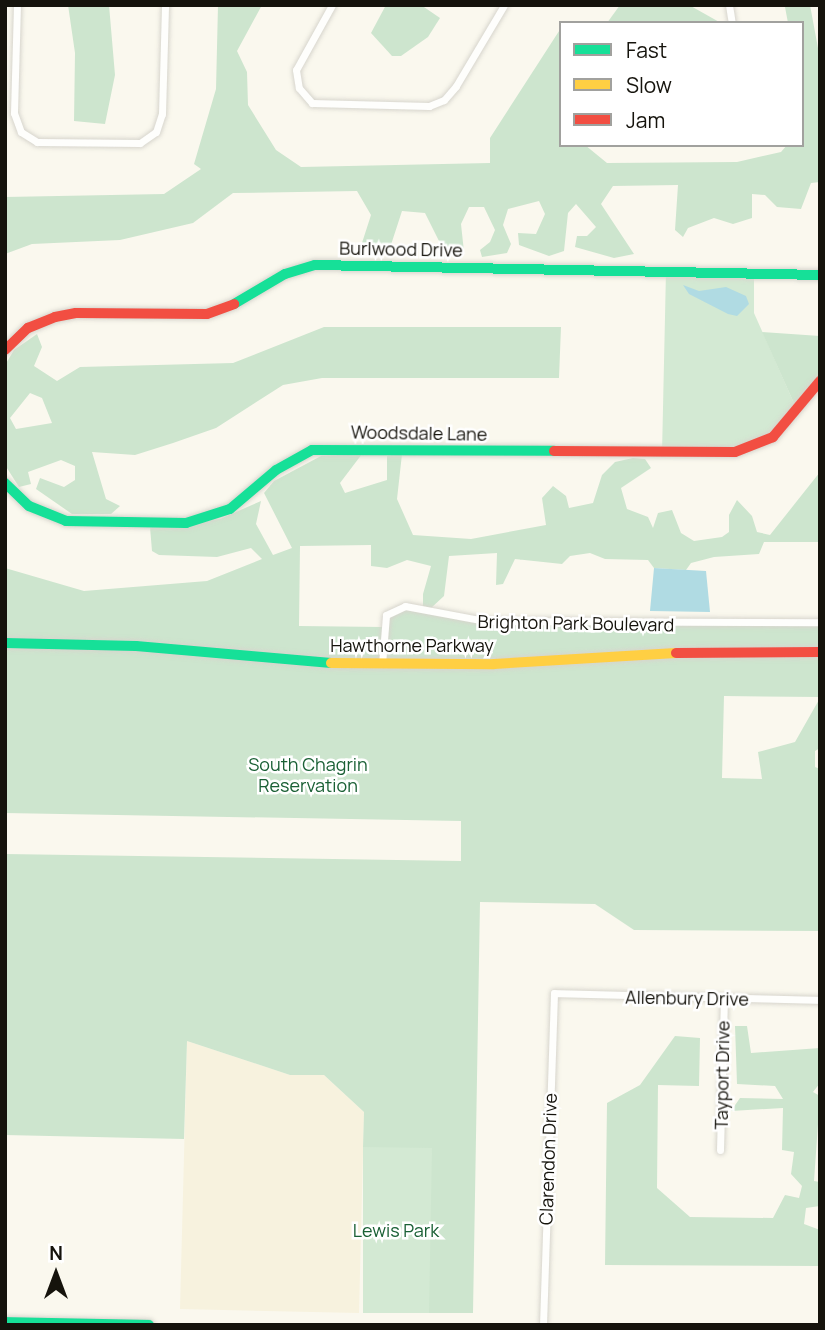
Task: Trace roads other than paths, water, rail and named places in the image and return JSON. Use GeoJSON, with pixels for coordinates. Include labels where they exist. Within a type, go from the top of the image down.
{"type":"FeatureCollection","features":[{"type":"Feature","properties":{"kind":"street"},"geometry":{"type":"LineString","coordinates":[[17,5],[14,113],[21,132],[37,142],[140,143],[156,132],[162,114],[165,5]]}},
{"type":"Feature","properties":{"kind":"street"},"geometry":{"type":"LineString","coordinates":[[332,5],[296,70],[299,88],[312,103],[429,106],[444,100],[504,5]]}},
{"type":"Feature","properties":{"kind":"street","name":"Burlwood Drive"},"geometry":{"type":"LineString","coordinates":[[5,350],[28,328],[55,317],[76,313],[207,314],[246,299],[285,274],[316,265],[820,275]]}},
{"type":"Feature","properties":{"kind":"street","name":"Woodsdale Lane"},"geometry":{"type":"LineString","coordinates":[[5,483],[17,496],[44,515],[66,521],[186,523],[230,509],[276,470],[312,450],[735,452],[773,437],[820,381]]}},
{"type":"Feature","properties":{"kind":"street","name":"Brighton Park Boulevard"},"geometry":{"type":"LineString","coordinates":[[383,664],[386,615],[405,606],[485,621],[820,622]]}},
{"type":"Feature","properties":{"kind":"street","name":"Hawthorne Parkway"},"geometry":{"type":"LineString","coordinates":[[5,643],[136,646],[292,662],[383,664],[494,664],[716,651],[820,652]]}},
{"type":"Feature","properties":{"kind":"street","name":"Allenbury Drive"},"geometry":{"type":"LineString","coordinates":[[554,993],[724,1000],[820,1000]]}},
{"type":"Feature","properties":{"kind":"street","name":"Clarendon Drive"},"geometry":{"type":"LineString","coordinates":[[543,1325],[554,993]]}},
{"type":"Feature","properties":{"kind":"street","name":"Tayport Drive"},"geometry":{"type":"LineString","coordinates":[[720,1150],[724,1000]]}},
{"type":"Feature","properties":{"kind":"street"},"geometry":{"type":"LineString","coordinates":[[5,1322],[149,1325]]}},
{"type":"Feature","properties":{"kind":"water"},"geometry":{"type":"Polygon","coordinates":[[[683,285],[699,291],[726,287],[746,296],[749,304],[737,316],[728,314],[689,294],[683,285]]]}},
{"type":"Feature","properties":{"kind":"water"},"geometry":{"type":"Polygon","coordinates":[[[654,568],[706,571],[710,612],[650,611],[654,568]]]}},
{"type":"Feature","properties":{"kind":"park label","name":"South Chagrin Reservation"},"geometry":{"type":"Point","coordinates":[308,775]}},
{"type":"Feature","properties":{"kind":"park label","name":"Lewis Park"},"geometry":{"type":"Point","coordinates":[396,1230]}}]}
